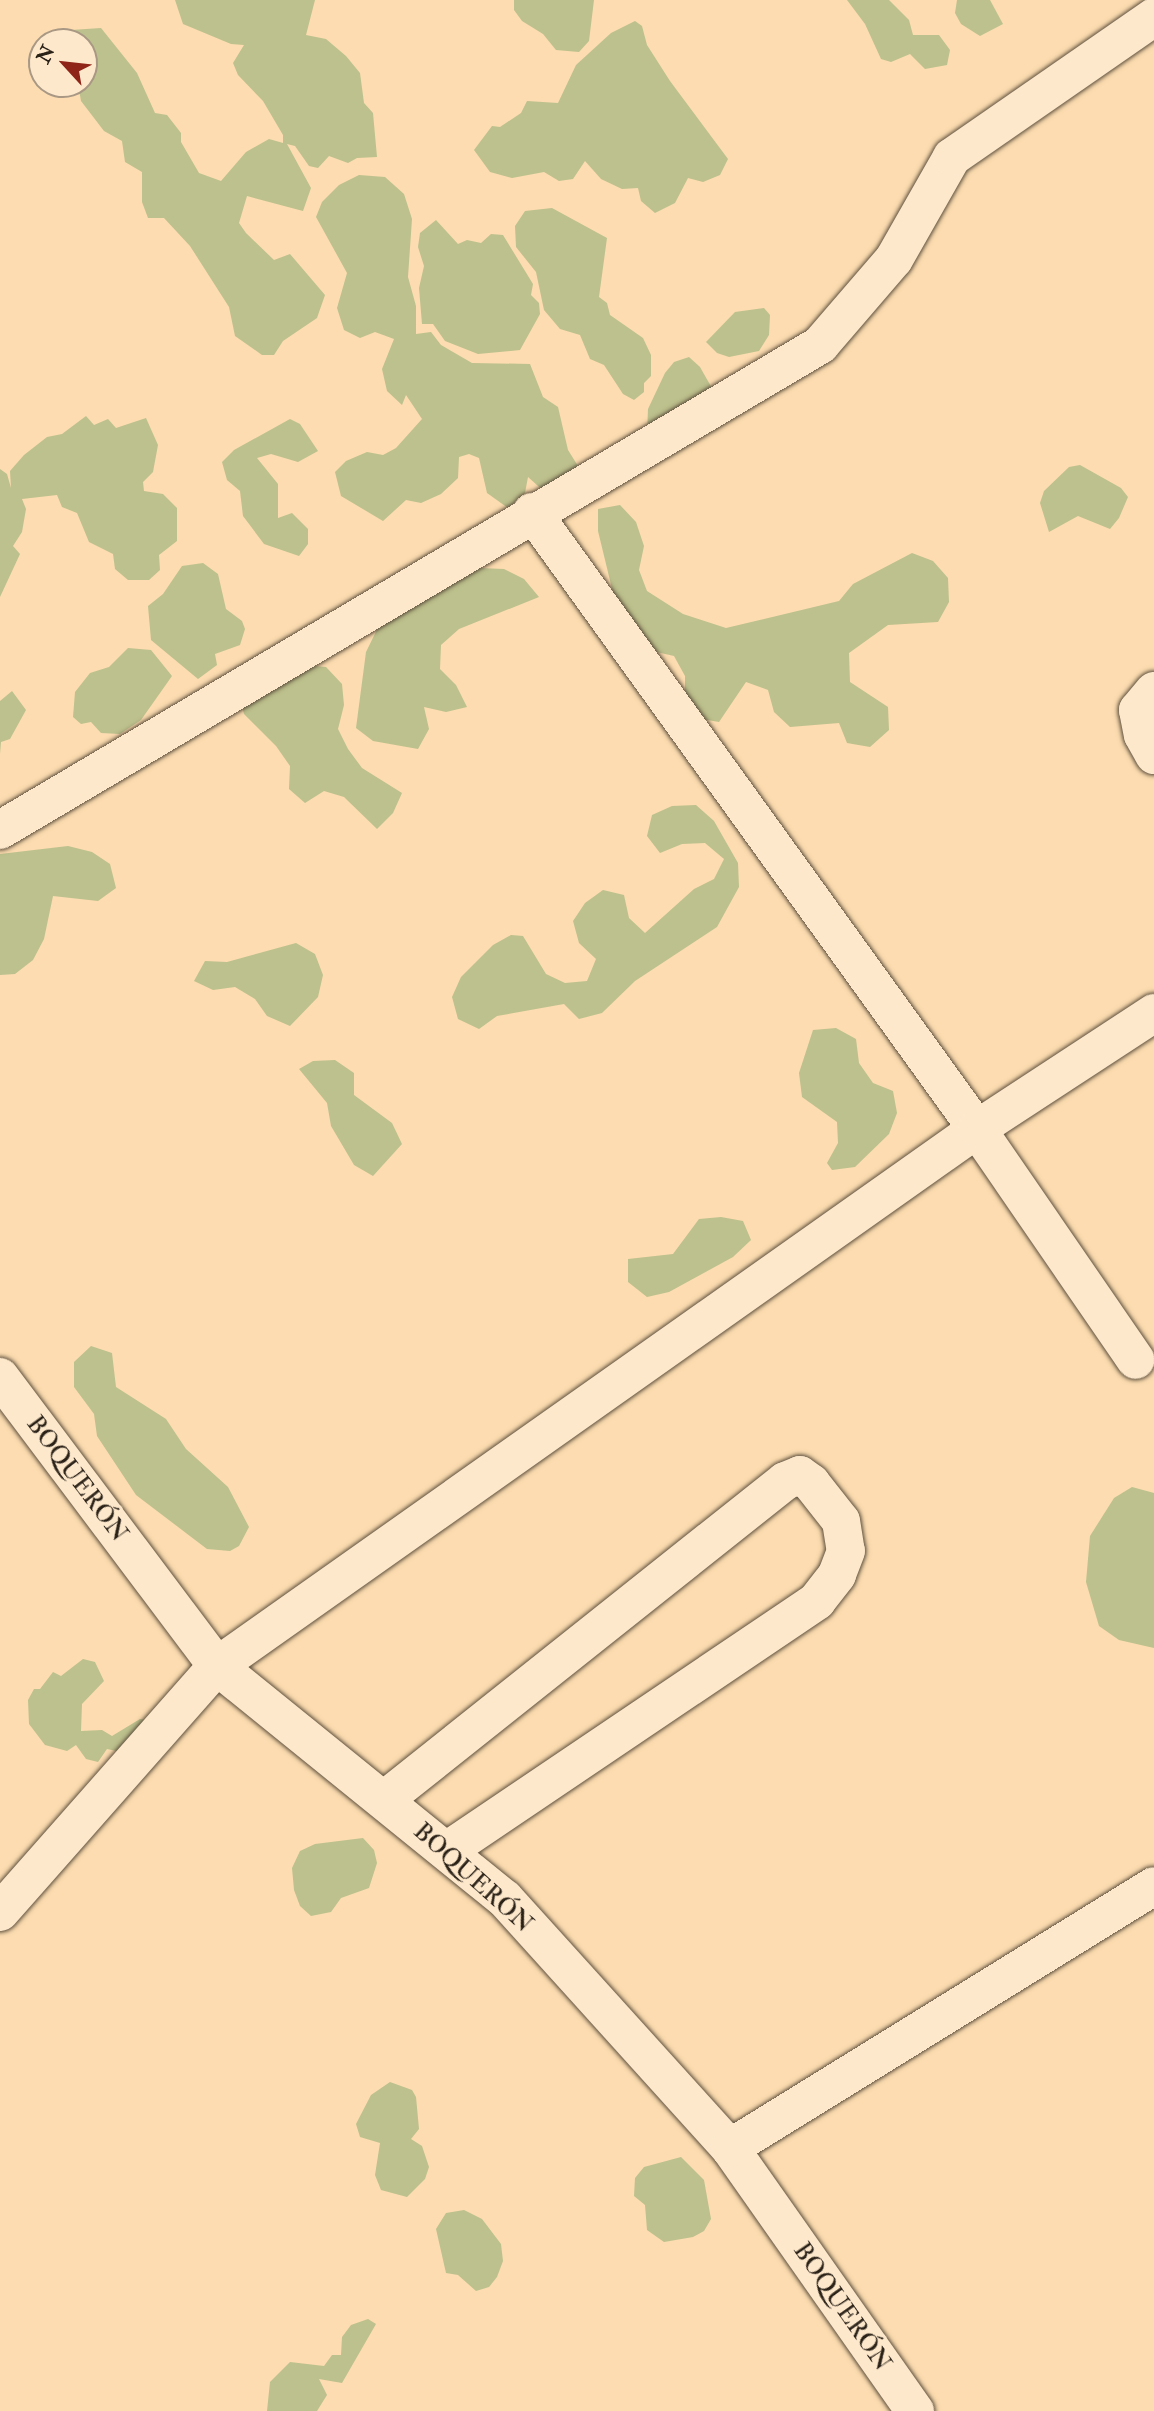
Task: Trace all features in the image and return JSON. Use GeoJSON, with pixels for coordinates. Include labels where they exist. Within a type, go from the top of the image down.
{"type":"FeatureCollection","features":[{"type":"Feature","properties":{"kind":"street"},"geometry":{"type":"LineString","coordinates":[[0,830],[532,512],[820,345],[894,259],[952,157],[1154,17]]}},
{"type":"Feature","properties":{"kind":"street"},"geometry":{"type":"LineString","coordinates":[[532,512],[977,1129],[1136,1360]]}},
{"type":"Feature","properties":{"kind":"street"},"geometry":{"type":"LineString","coordinates":[[1154,691],[1138,710],[1143,735],[1154,755]]}},
{"type":"Feature","properties":{"kind":"street"},"geometry":{"type":"LineString","coordinates":[[0,1912],[217,1667],[977,1129],[1154,1013]]}},
{"type":"Feature","properties":{"kind":"street","name":"BOQUERÓN"},"geometry":{"type":"LineString","coordinates":[[0,1377],[217,1667],[505,1899],[730,2148],[915,2411]]}},
{"type":"Feature","properties":{"kind":"street"},"geometry":{"type":"LineString","coordinates":[[384,1800],[785,1481],[800,1475],[811,1483],[841,1521],[846,1551],[837,1575],[817,1601],[446,1851]]}},
{"type":"Feature","properties":{"kind":"street"},"geometry":{"type":"LineString","coordinates":[[730,2148],[1154,1886]]}},
{"type":"Feature","properties":{"kind":"green space"},"geometry":{"type":"Polygon","coordinates":[[[175,0],[315,0],[306,35],[326,39],[346,56],[360,73],[364,103],[373,113],[377,157],[357,158],[348,163],[329,156],[318,168],[309,166],[295,146],[287,144],[311,188],[303,211],[247,196],[239,223],[246,233],[274,260],[290,254],[325,295],[317,318],[283,341],[274,355],[262,355],[235,336],[229,307],[190,246],[164,218],[148,218],[142,202],[142,172],[125,162],[122,141],[104,131],[81,101],[80,98],[98,98],[98,28],[101,28],[137,73],[155,113],[167,115],[181,133],[181,142],[199,173],[221,181],[246,152],[269,139],[283,143],[283,135],[263,101],[238,75],[233,63],[244,45],[231,44],[183,24],[175,0]]]}},
{"type":"Feature","properties":{"kind":"green space"},"geometry":{"type":"Polygon","coordinates":[[[514,0],[594,0],[589,41],[579,52],[556,50],[543,34],[522,21],[514,10],[514,0]]]}},
{"type":"Feature","properties":{"kind":"green space"},"geometry":{"type":"Polygon","coordinates":[[[847,0],[889,0],[909,20],[913,35],[939,35],[950,50],[947,65],[925,69],[910,54],[891,62],[881,59],[865,24],[847,0]]]}},
{"type":"Feature","properties":{"kind":"green space"},"geometry":{"type":"Polygon","coordinates":[[[957,0],[990,0],[1003,24],[980,36],[961,24],[955,13],[957,0]]]}},
{"type":"Feature","properties":{"kind":"green space"},"geometry":{"type":"Polygon","coordinates":[[[635,21],[642,26],[647,45],[670,81],[728,159],[720,175],[703,182],[688,178],[675,203],[655,213],[641,201],[638,188],[622,189],[601,179],[585,161],[573,179],[559,181],[544,172],[512,178],[490,172],[474,150],[492,126],[500,127],[521,113],[527,101],[558,103],[576,65],[611,33],[635,21]]]}},
{"type":"Feature","properties":{"kind":"green space"},"geometry":{"type":"Polygon","coordinates":[[[359,175],[385,177],[404,194],[412,219],[408,277],[416,306],[416,334],[431,332],[441,345],[472,363],[530,364],[543,397],[558,407],[568,450],[583,474],[556,502],[528,477],[525,493],[508,508],[487,493],[479,458],[469,454],[459,457],[458,478],[441,494],[421,503],[406,500],[383,521],[341,496],[335,472],[346,461],[367,452],[383,455],[396,448],[422,419],[406,395],[402,405],[387,391],[382,369],[394,339],[375,332],[360,338],[344,330],[337,308],[347,273],[316,217],[322,202],[339,185],[359,175]]]}},
{"type":"Feature","properties":{"kind":"green space"},"geometry":{"type":"Polygon","coordinates":[[[552,208],[607,238],[599,297],[607,303],[610,315],[643,338],[651,355],[651,376],[644,383],[644,392],[634,400],[623,394],[604,365],[590,359],[580,335],[560,329],[544,310],[536,272],[516,247],[515,226],[525,211],[552,208]]]}},
{"type":"Feature","properties":{"kind":"green space"},"geometry":{"type":"Polygon","coordinates":[[[436,220],[458,244],[467,240],[481,243],[491,234],[503,235],[533,284],[531,295],[539,303],[540,314],[520,350],[478,354],[445,341],[433,324],[422,324],[419,288],[424,266],[418,247],[420,233],[436,220]]]}},
{"type":"Feature","properties":{"kind":"green space"},"geometry":{"type":"Polygon","coordinates":[[[764,308],[770,315],[769,335],[759,351],[729,357],[717,353],[706,342],[735,312],[764,308]]]}},
{"type":"Feature","properties":{"kind":"green space"},"geometry":{"type":"Polygon","coordinates":[[[689,357],[700,367],[713,390],[647,435],[648,409],[665,373],[674,362],[689,357]]]}},
{"type":"Feature","properties":{"kind":"green space"},"geometry":{"type":"Polygon","coordinates":[[[86,416],[94,425],[108,419],[116,428],[146,418],[158,445],[153,472],[143,482],[144,491],[163,494],[177,508],[177,541],[159,555],[160,570],[149,580],[128,580],[115,569],[113,554],[89,542],[77,513],[62,507],[57,495],[22,499],[26,509],[22,532],[13,546],[20,554],[0,597],[0,469],[7,474],[11,488],[10,471],[24,455],[47,437],[62,434],[86,416]]]}},
{"type":"Feature","properties":{"kind":"green space"},"geometry":{"type":"Polygon","coordinates":[[[290,419],[300,424],[318,451],[298,462],[271,454],[257,458],[278,484],[278,518],[292,513],[308,529],[308,544],[299,556],[264,544],[243,516],[240,491],[227,480],[222,462],[234,450],[290,419]]]}},
{"type":"Feature","properties":{"kind":"green space"},"geometry":{"type":"Polygon","coordinates":[[[1080,465],[1121,488],[1128,497],[1119,518],[1110,529],[1078,516],[1049,532],[1040,503],[1044,491],[1069,467],[1080,465]]]}},
{"type":"Feature","properties":{"kind":"green space"},"geometry":{"type":"Polygon","coordinates":[[[620,505],[636,522],[644,546],[639,570],[647,591],[683,614],[726,628],[839,601],[853,584],[912,553],[933,561],[948,578],[949,602],[938,622],[888,625],[849,653],[850,682],[888,707],[889,730],[870,747],[847,743],[839,723],[790,727],[774,712],[768,690],[746,682],[719,722],[696,718],[685,698],[685,676],[674,656],[652,651],[614,597],[598,531],[598,509],[620,505]]]}},
{"type":"Feature","properties":{"kind":"green space"},"geometry":{"type":"Polygon","coordinates":[[[203,563],[218,574],[226,609],[242,621],[245,629],[240,645],[215,654],[217,665],[198,679],[151,640],[148,606],[163,594],[182,566],[203,563]]]}},
{"type":"Feature","properties":{"kind":"green space"},"geometry":{"type":"Polygon","coordinates":[[[456,567],[504,569],[524,579],[539,597],[459,629],[441,645],[440,669],[456,685],[467,707],[446,712],[424,707],[429,729],[418,749],[373,741],[356,728],[366,652],[393,597],[456,567]]]}},
{"type":"Feature","properties":{"kind":"green space"},"geometry":{"type":"Polygon","coordinates":[[[128,648],[151,650],[172,676],[141,720],[120,734],[101,733],[91,722],[81,724],[73,717],[75,692],[90,673],[109,667],[128,648]]]}},
{"type":"Feature","properties":{"kind":"green space"},"geometry":{"type":"Polygon","coordinates":[[[303,665],[326,667],[342,684],[344,705],[338,729],[348,749],[362,768],[402,793],[393,813],[377,829],[344,797],[324,791],[305,803],[289,789],[290,766],[276,746],[244,714],[236,684],[303,665]]]}},
{"type":"Feature","properties":{"kind":"green space"},"geometry":{"type":"Polygon","coordinates":[[[12,691],[26,710],[10,739],[1,742],[0,754],[0,701],[12,691]]]}},
{"type":"Feature","properties":{"kind":"green space"},"geometry":{"type":"Polygon","coordinates":[[[696,805],[714,821],[738,863],[739,887],[717,927],[635,981],[602,1013],[579,1019],[564,1004],[497,1016],[479,1029],[458,1019],[452,997],[461,977],[493,945],[511,935],[523,936],[546,974],[565,983],[587,981],[596,959],[579,943],[573,921],[585,903],[603,890],[624,895],[629,918],[645,933],[694,889],[714,879],[724,859],[705,843],[682,844],[660,853],[647,836],[652,815],[672,806],[696,805]]]}},
{"type":"Feature","properties":{"kind":"green space"},"geometry":{"type":"Polygon","coordinates":[[[68,846],[92,852],[110,864],[116,888],[98,901],[53,896],[44,939],[33,960],[15,974],[0,975],[0,854],[68,846]]]}},
{"type":"Feature","properties":{"kind":"green space"},"geometry":{"type":"Polygon","coordinates":[[[296,943],[315,954],[323,975],[318,997],[290,1026],[267,1016],[255,999],[235,987],[213,990],[194,981],[205,961],[227,962],[296,943]]]}},
{"type":"Feature","properties":{"kind":"green space"},"geometry":{"type":"Polygon","coordinates":[[[836,1028],[856,1039],[859,1063],[873,1083],[893,1091],[897,1113],[889,1134],[855,1167],[832,1170],[827,1163],[838,1143],[837,1122],[802,1097],[799,1073],[813,1030],[836,1028]]]}},
{"type":"Feature","properties":{"kind":"green space"},"geometry":{"type":"Polygon","coordinates":[[[335,1060],[354,1073],[354,1095],[392,1123],[402,1144],[373,1176],[354,1165],[331,1126],[327,1103],[299,1069],[313,1061],[335,1060]]]}},
{"type":"Feature","properties":{"kind":"green space"},"geometry":{"type":"Polygon","coordinates":[[[721,1217],[743,1221],[751,1240],[733,1257],[669,1292],[647,1297],[628,1282],[628,1259],[673,1254],[699,1219],[721,1217]]]}},
{"type":"Feature","properties":{"kind":"green space"},"geometry":{"type":"Polygon","coordinates":[[[91,1346],[112,1353],[116,1387],[166,1419],[186,1449],[228,1487],[249,1527],[239,1546],[230,1551],[207,1549],[136,1495],[97,1436],[94,1414],[74,1387],[74,1362],[91,1346]]]}},
{"type":"Feature","properties":{"kind":"green space"},"geometry":{"type":"Polygon","coordinates":[[[1132,1487],[1154,1493],[1154,1648],[1119,1640],[1099,1626],[1086,1582],[1090,1536],[1114,1498],[1132,1487]]]}},
{"type":"Feature","properties":{"kind":"green space"},"geometry":{"type":"Polygon","coordinates":[[[83,1659],[95,1662],[104,1681],[82,1704],[81,1731],[102,1730],[112,1736],[140,1719],[148,1720],[121,1752],[107,1749],[98,1762],[86,1759],[76,1745],[67,1751],[45,1745],[29,1724],[28,1700],[34,1689],[40,1689],[53,1672],[61,1676],[83,1659]]]}},
{"type":"Feature","properties":{"kind":"green space"},"geometry":{"type":"Polygon","coordinates":[[[363,1838],[374,1850],[377,1863],[369,1888],[341,1898],[331,1912],[311,1916],[300,1906],[294,1890],[292,1868],[300,1851],[315,1844],[363,1838]]]}},
{"type":"Feature","properties":{"kind":"green space"},"geometry":{"type":"Polygon","coordinates":[[[390,2082],[412,2090],[416,2097],[419,2129],[411,2139],[422,2146],[429,2167],[425,2179],[407,2197],[381,2190],[375,2175],[380,2143],[360,2137],[356,2124],[371,2095],[390,2082]]]}},
{"type":"Feature","properties":{"kind":"green space"},"geometry":{"type":"Polygon","coordinates":[[[681,2157],[704,2180],[711,2219],[704,2231],[693,2237],[664,2242],[647,2230],[645,2205],[634,2196],[635,2178],[644,2167],[681,2157]]]}},
{"type":"Feature","properties":{"kind":"green space"},"geometry":{"type":"Polygon","coordinates":[[[464,2210],[482,2219],[501,2244],[503,2261],[497,2277],[489,2287],[476,2291],[458,2275],[446,2273],[436,2229],[446,2213],[464,2210]]]}},
{"type":"Feature","properties":{"kind":"green space"},"geometry":{"type":"Polygon","coordinates":[[[368,2319],[376,2324],[342,2383],[319,2379],[327,2395],[317,2411],[267,2411],[270,2382],[290,2362],[324,2366],[332,2355],[341,2355],[342,2337],[351,2325],[368,2319]]]}}]}
